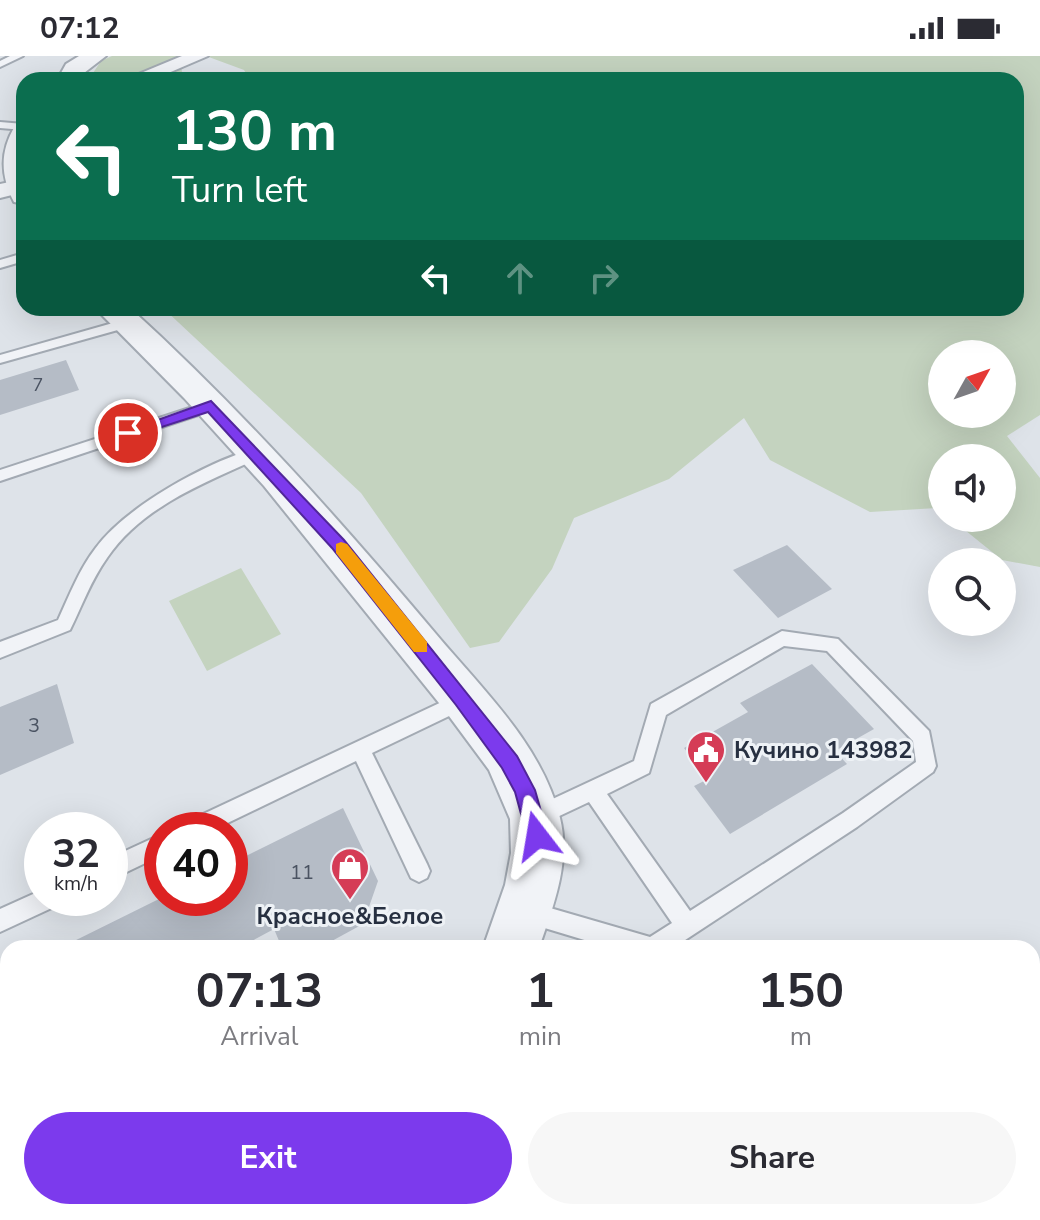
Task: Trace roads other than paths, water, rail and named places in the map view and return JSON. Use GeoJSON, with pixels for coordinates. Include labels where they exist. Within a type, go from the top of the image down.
{"type":"FeatureCollection","features":[{"type":"Feature","properties":{"kind":"street"},"geometry":{"type":"LineString","coordinates":[[156,72],[199,56]]}},
{"type":"Feature","properties":{"kind":"street"},"geometry":{"type":"LineString","coordinates":[[14,191],[12,154],[16,146]]}},
{"type":"Feature","properties":{"kind":"street"},"geometry":{"type":"LineString","coordinates":[[120,316],[256,453],[338,544],[510,762],[535,817],[539,855],[517,930]]}},
{"type":"Feature","properties":{"kind":"lane"},"geometry":{"type":"LineString","coordinates":[[0,64],[18,56]]}},
{"type":"Feature","properties":{"kind":"lane"},"geometry":{"type":"LineString","coordinates":[[0,359],[116,316]]}},
{"type":"Feature","properties":{"kind":"lane"},"geometry":{"type":"LineString","coordinates":[[0,476],[211,406]]}},
{"type":"Feature","properties":{"kind":"lane"},"geometry":{"type":"LineString","coordinates":[[0,650],[64,625],[101,552],[124,526],[158,502],[256,453]]}},
{"type":"Feature","properties":{"kind":"lane"},"geometry":{"type":"LineString","coordinates":[[535,817],[642,767],[658,710],[782,638],[832,644],[922,737],[926,766],[850,820],[664,940]]}},
{"type":"Feature","properties":{"kind":"lane"},"geometry":{"type":"LineString","coordinates":[[229,812],[463,700]]}},
{"type":"Feature","properties":{"kind":"lane"},"geometry":{"type":"LineString","coordinates":[[360,749],[419,871]]}},
{"type":"Feature","properties":{"kind":"lane"},"geometry":{"type":"LineString","coordinates":[[592,790],[687,925]]}},
{"type":"Feature","properties":{"kind":"lane"},"geometry":{"type":"LineString","coordinates":[[0,921],[24,910]]}},
{"type":"Feature","properties":{"kind":"lane"},"geometry":{"type":"LineString","coordinates":[[517,930],[591,940]]}},
{"type":"Feature","properties":{"kind":"place","name":"Кучино 143982"},"geometry":{"type":"Point","coordinates":[706,784]}},
{"type":"Feature","properties":{"kind":"place","name":"Красное&Белое"},"geometry":{"type":"Point","coordinates":[350,901]}}]}
